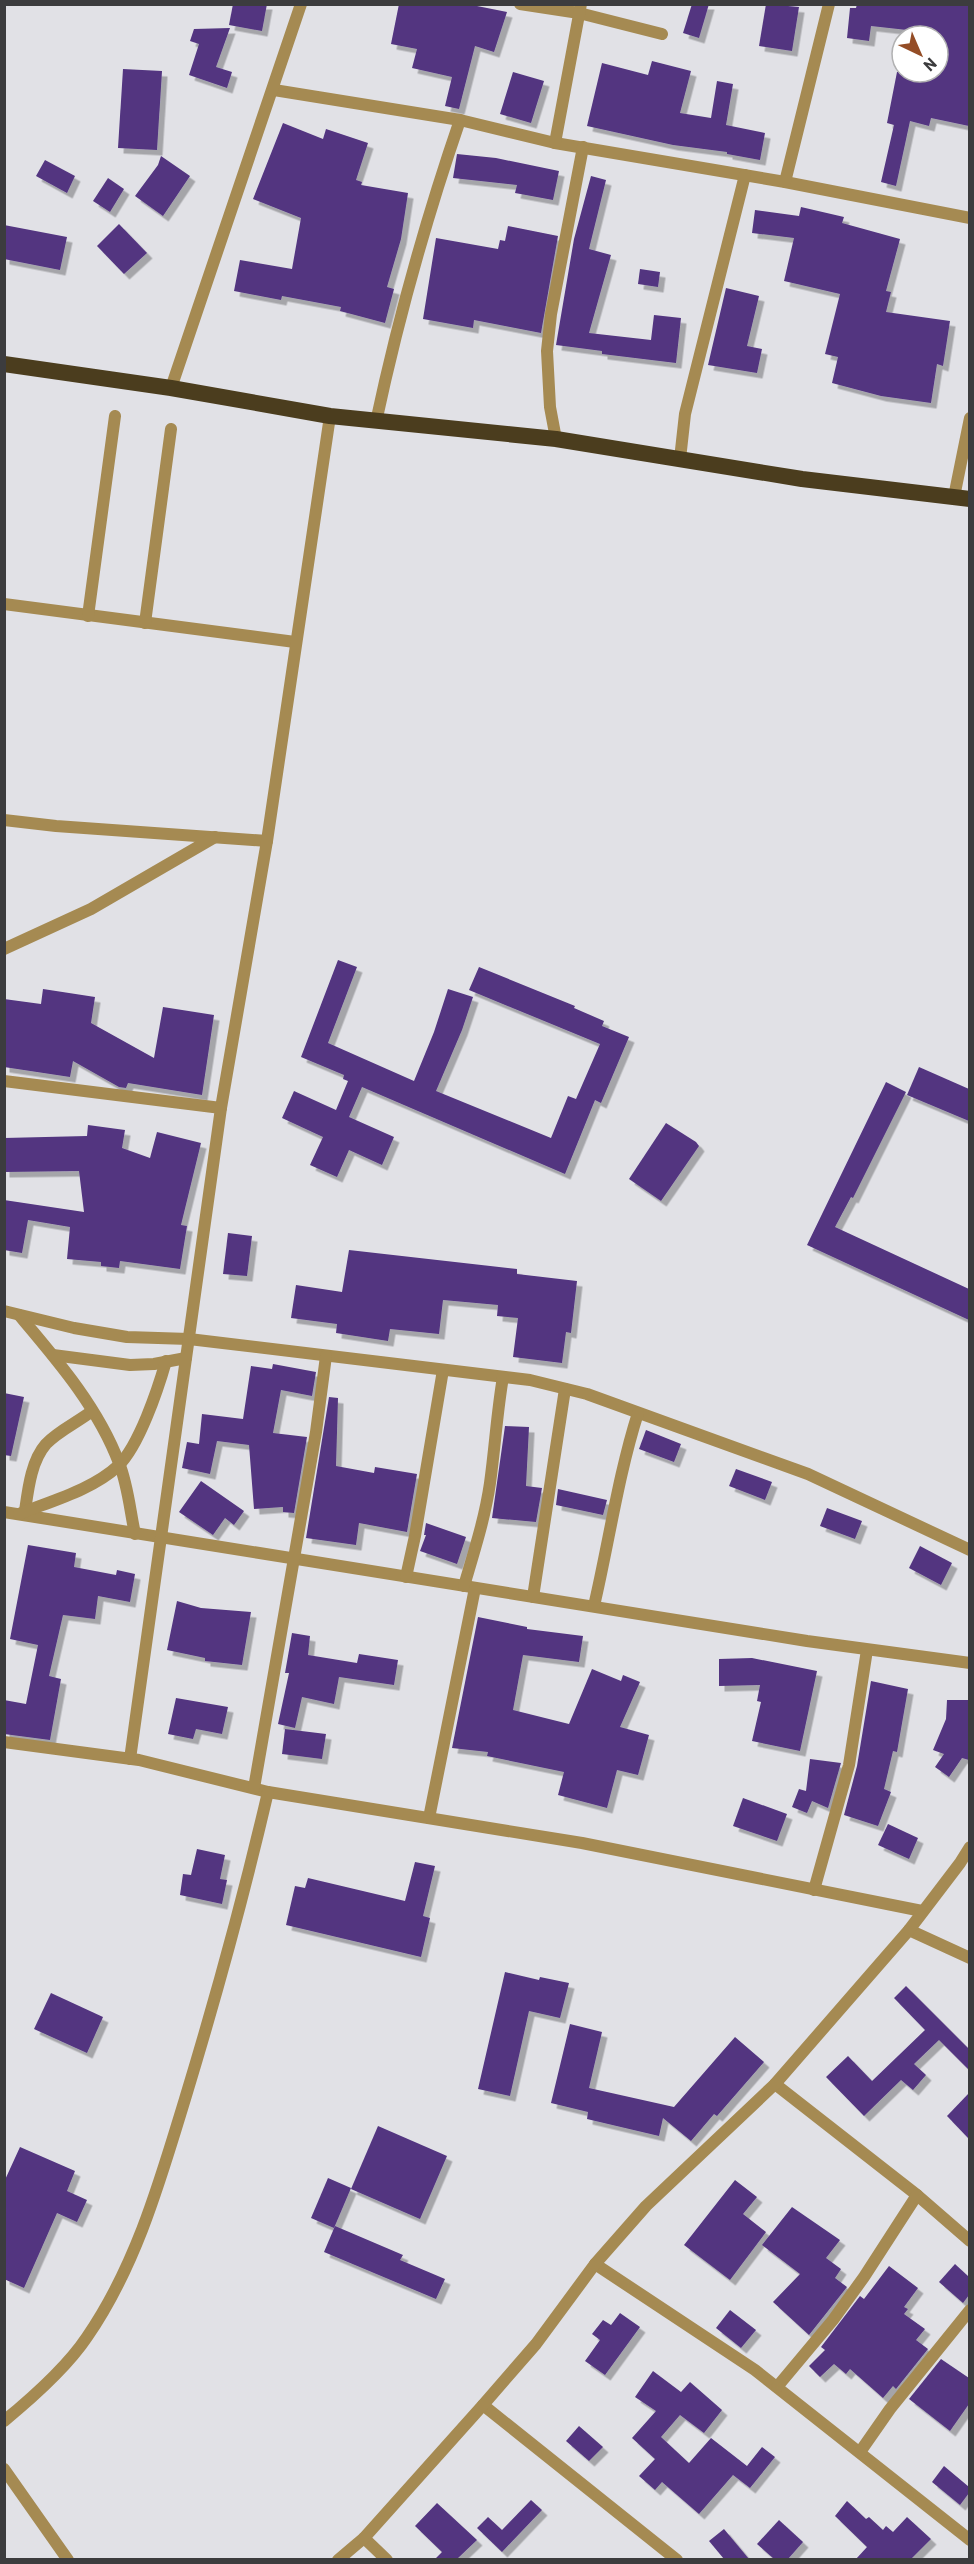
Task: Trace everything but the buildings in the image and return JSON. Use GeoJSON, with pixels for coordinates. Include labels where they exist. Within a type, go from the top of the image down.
{"type":"FeatureCollection","features":[{"type":"Feature","properties":{"kind":"highway"},"geometry":{"type":"LineString","coordinates":[[4,364],[171,388],[330,416],[556,439],[802,479],[962,498]]}},
{"type":"Feature","properties":{"kind":"street"},"geometry":{"type":"LineString","coordinates":[[171,388],[274,90],[301,4]]}},
{"type":"Feature","properties":{"kind":"street"},"geometry":{"type":"LineString","coordinates":[[520,4],[580,9],[662,34]]}},
{"type":"Feature","properties":{"kind":"street"},"geometry":{"type":"LineString","coordinates":[[784,182],[829,4]]}},
{"type":"Feature","properties":{"kind":"street"},"geometry":{"type":"LineString","coordinates":[[555,143],[580,9]]}},
{"type":"Feature","properties":{"kind":"street"},"geometry":{"type":"LineString","coordinates":[[274,90],[460,120],[555,143],[784,182],[969,218]]}},
{"type":"Feature","properties":{"kind":"street"},"geometry":{"type":"LineString","coordinates":[[376,422],[396,330],[411,275],[434,196],[460,120]]}},
{"type":"Feature","properties":{"kind":"street"},"geometry":{"type":"LineString","coordinates":[[556,439],[550,407],[547,351],[551,314],[583,147]]}},
{"type":"Feature","properties":{"kind":"street"},"geometry":{"type":"LineString","coordinates":[[680,459],[685,414],[745,175]]}},
{"type":"Feature","properties":{"kind":"street"},"geometry":{"type":"LineString","coordinates":[[88,616],[115,416]]}},
{"type":"Feature","properties":{"kind":"street"},"geometry":{"type":"LineString","coordinates":[[130,1759],[221,1107],[267,841],[330,416]]}},
{"type":"Feature","properties":{"kind":"street"},"geometry":{"type":"LineString","coordinates":[[962,498],[969,418]]}},
{"type":"Feature","properties":{"kind":"street"},"geometry":{"type":"LineString","coordinates":[[145,623],[171,429]]}},
{"type":"Feature","properties":{"kind":"street"},"geometry":{"type":"LineString","coordinates":[[4,604],[295,642]]}},
{"type":"Feature","properties":{"kind":"street"},"geometry":{"type":"LineString","coordinates":[[4,820],[56,826],[267,841]]}},
{"type":"Feature","properties":{"kind":"street"},"geometry":{"type":"LineString","coordinates":[[4,949],[91,909],[215,837]]}},
{"type":"Feature","properties":{"kind":"street"},"geometry":{"type":"LineString","coordinates":[[4,1081],[221,1107]]}},
{"type":"Feature","properties":{"kind":"street"},"geometry":{"type":"LineString","coordinates":[[4,1311],[74,1328],[127,1337],[189,1339],[530,1380],[587,1394],[808,1474],[969,1550]]}},
{"type":"Feature","properties":{"kind":"street"},"geometry":{"type":"LineString","coordinates":[[19,1315],[53,1355],[92,1411],[120,1464],[135,1534]]}},
{"type":"Feature","properties":{"kind":"street"},"geometry":{"type":"LineString","coordinates":[[53,1355],[130,1365],[186,1358]]}},
{"type":"Feature","properties":{"kind":"street"},"geometry":{"type":"LineString","coordinates":[[254,1788],[316,1432],[326,1356]]}},
{"type":"Feature","properties":{"kind":"street"},"geometry":{"type":"LineString","coordinates":[[21,1513],[102,1478],[120,1464],[155,1399],[166,1361]]}},
{"type":"Feature","properties":{"kind":"street"},"geometry":{"type":"LineString","coordinates":[[406,1577],[443,1370]]}},
{"type":"Feature","properties":{"kind":"street"},"geometry":{"type":"LineString","coordinates":[[429,1818],[469,1587],[486,1505],[503,1377]]}},
{"type":"Feature","properties":{"kind":"street"},"geometry":{"type":"LineString","coordinates":[[533,1597],[565,1389]]}},
{"type":"Feature","properties":{"kind":"street"},"geometry":{"type":"LineString","coordinates":[[21,1513],[40,1451],[47,1443],[92,1411]]}},
{"type":"Feature","properties":{"kind":"street"},"geometry":{"type":"LineString","coordinates":[[594,1606],[606,1556],[625,1453],[638,1413]]}},
{"type":"Feature","properties":{"kind":"street"},"geometry":{"type":"LineString","coordinates":[[4,1512],[21,1513],[161,1539],[867,1650],[969,1663]]}},
{"type":"Feature","properties":{"kind":"street"},"geometry":{"type":"LineString","coordinates":[[814,1890],[849,1765],[867,1650]]}},
{"type":"Feature","properties":{"kind":"street"},"geometry":{"type":"LineString","coordinates":[[4,1742],[130,1759],[268,1792],[582,1843],[922,1911]]}},
{"type":"Feature","properties":{"kind":"street"},"geometry":{"type":"LineString","coordinates":[[4,2421],[35,2396],[86,2339],[115,2292],[143,2228],[219,1990],[268,1792]]}},
{"type":"Feature","properties":{"kind":"street"},"geometry":{"type":"LineString","coordinates":[[339,2559],[364,2538],[483,2405],[536,2344],[595,2264],[646,2206],[775,2084],[909,1930],[960,1863],[969,1847]]}},
{"type":"Feature","properties":{"kind":"street"},"geometry":{"type":"LineString","coordinates":[[909,1930],[969,1958]]}},
{"type":"Feature","properties":{"kind":"street"},"geometry":{"type":"LineString","coordinates":[[775,2084],[917,2195],[969,2241]]}},
{"type":"Feature","properties":{"kind":"street"},"geometry":{"type":"LineString","coordinates":[[777,2387],[833,2320],[917,2195]]}},
{"type":"Feature","properties":{"kind":"street"},"geometry":{"type":"LineString","coordinates":[[595,2264],[702,2334],[777,2387],[969,2540]]}},
{"type":"Feature","properties":{"kind":"street"},"geometry":{"type":"LineString","coordinates":[[860,2452],[890,2409],[969,2310]]}},
{"type":"Feature","properties":{"kind":"street"},"geometry":{"type":"LineString","coordinates":[[483,2405],[677,2559]]}},
{"type":"Feature","properties":{"kind":"street"},"geometry":{"type":"LineString","coordinates":[[4,2469],[68,2559]]}},
{"type":"Feature","properties":{"kind":"street"},"geometry":{"type":"LineString","coordinates":[[364,2538],[387,2559]]}}]}
